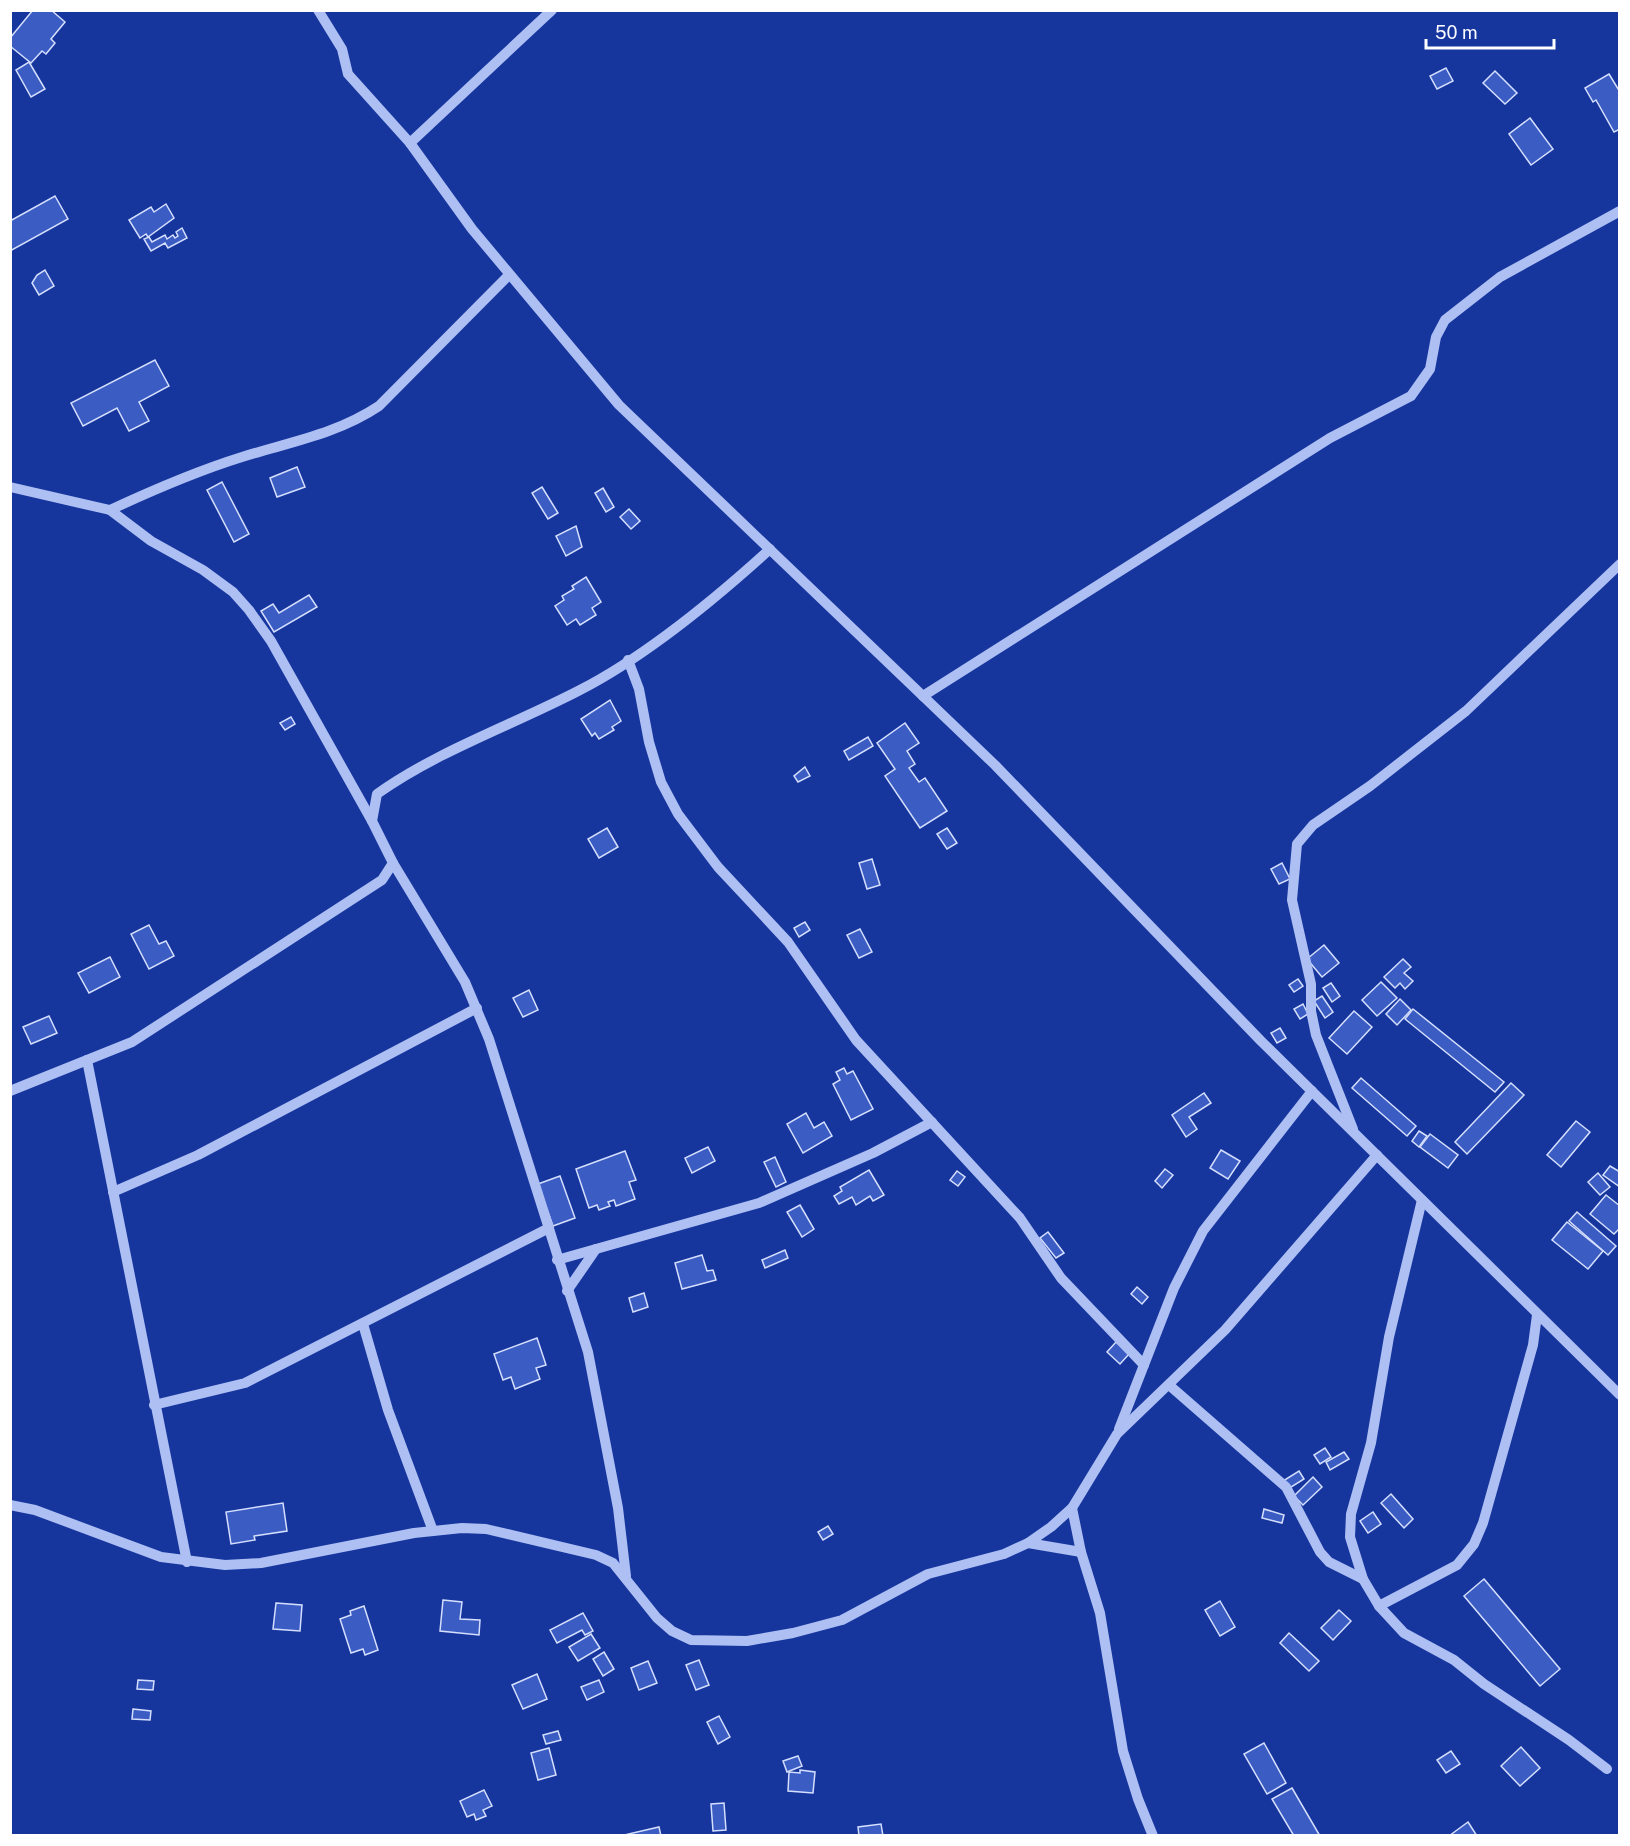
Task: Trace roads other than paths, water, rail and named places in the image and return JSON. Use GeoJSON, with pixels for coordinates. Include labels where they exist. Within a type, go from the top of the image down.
{"type":"FeatureCollection","features":[{"type":"Feature","properties":{"kind":"street"},"geometry":{"type":"LineString","coordinates":[[318,10],[342,49],[348,74],[410,143],[472,229],[619,405],[994,765],[1312,1091],[1620,1395]]}},
{"type":"Feature","properties":{"kind":"street"},"geometry":{"type":"LineString","coordinates":[[410,143],[552,10]]}},
{"type":"Feature","properties":{"kind":"street"},"geometry":{"type":"LineString","coordinates":[[923,696],[1330,438],[1411,396],[1425,379],[1436,337],[1445,320],[1500,277],[1620,211]]}},
{"type":"Feature","properties":{"kind":"street"},"geometry":{"type":"LineString","coordinates":[[110,510],[155,489],[239,458],[333,432],[360,419],[379,406],[509,275]]}},
{"type":"Feature","properties":{"kind":"street"},"geometry":{"type":"LineString","coordinates":[[10,487],[110,510],[151,540],[203,570],[232,592],[249,610],[270,640],[372,821],[393,863],[443,941],[477,1008],[549,1228],[556,1260],[588,1352],[618,1508],[626,1576]]}},
{"type":"Feature","properties":{"kind":"street"},"geometry":{"type":"LineString","coordinates":[[372,821],[377,794],[464,745],[582,690],[628,660],[732,583],[770,549]]}},
{"type":"Feature","properties":{"kind":"street"},"geometry":{"type":"LineString","coordinates":[[1354,1132],[1316,1035],[1311,1011],[1311,984],[1292,900],[1296,844],[1313,825],[1395,767],[1473,705],[1620,564]]}},
{"type":"Feature","properties":{"kind":"street"},"geometry":{"type":"LineString","coordinates":[[628,660],[639,689],[649,742],[661,782],[678,814],[718,867],[788,942],[856,1040],[1020,1218],[1061,1278],[1144,1365]]}},
{"type":"Feature","properties":{"kind":"street"},"geometry":{"type":"LineString","coordinates":[[10,1091],[132,1041],[382,880],[393,863]]}},
{"type":"Feature","properties":{"kind":"street"},"geometry":{"type":"LineString","coordinates":[[113,1192],[198,1155],[477,1008]]}},
{"type":"Feature","properties":{"kind":"street"},"geometry":{"type":"LineString","coordinates":[[87,1060],[187,1562]]}},
{"type":"Feature","properties":{"kind":"street"},"geometry":{"type":"LineString","coordinates":[[10,1505],[35,1510],[131,1548],[187,1562],[225,1565],[261,1563],[433,1531],[486,1529],[596,1555],[613,1563],[626,1576],[644,1604],[678,1635],[691,1640],[747,1641],[842,1620],[928,1574],[976,1563],[1029,1543],[1072,1508],[1117,1434],[1174,1288],[1203,1231],[1312,1091]]}},
{"type":"Feature","properties":{"kind":"street"},"geometry":{"type":"LineString","coordinates":[[556,1260],[759,1203],[873,1153],[932,1122]]}},
{"type":"Feature","properties":{"kind":"street"},"geometry":{"type":"LineString","coordinates":[[1117,1434],[1226,1330],[1377,1155]]}},
{"type":"Feature","properties":{"kind":"street"},"geometry":{"type":"LineString","coordinates":[[1422,1200],[1389,1337],[1371,1443],[1351,1514],[1350,1537],[1363,1579],[1379,1606],[1404,1633],[1454,1660],[1484,1684],[1569,1740],[1607,1769]]}},
{"type":"Feature","properties":{"kind":"street"},"geometry":{"type":"LineString","coordinates":[[154,1405],[245,1383],[549,1228]]}},
{"type":"Feature","properties":{"kind":"street"},"geometry":{"type":"LineString","coordinates":[[567,1291],[597,1249]]}},
{"type":"Feature","properties":{"kind":"street"},"geometry":{"type":"LineString","coordinates":[[1379,1606],[1457,1565],[1474,1544],[1483,1523],[1533,1345],[1537,1315]]}},
{"type":"Feature","properties":{"kind":"street"},"geometry":{"type":"LineString","coordinates":[[363,1324],[388,1410],[433,1531]]}},
{"type":"Feature","properties":{"kind":"street"},"geometry":{"type":"LineString","coordinates":[[1169,1385],[1286,1487],[1325,1557],[1363,1579]]}},
{"type":"Feature","properties":{"kind":"street"},"geometry":{"type":"LineString","coordinates":[[1072,1508],[1081,1552],[1100,1613],[1123,1751],[1138,1799],[1153,1836]]}},
{"type":"Feature","properties":{"kind":"street"},"geometry":{"type":"LineString","coordinates":[[1029,1543],[1081,1552]]}}]}
